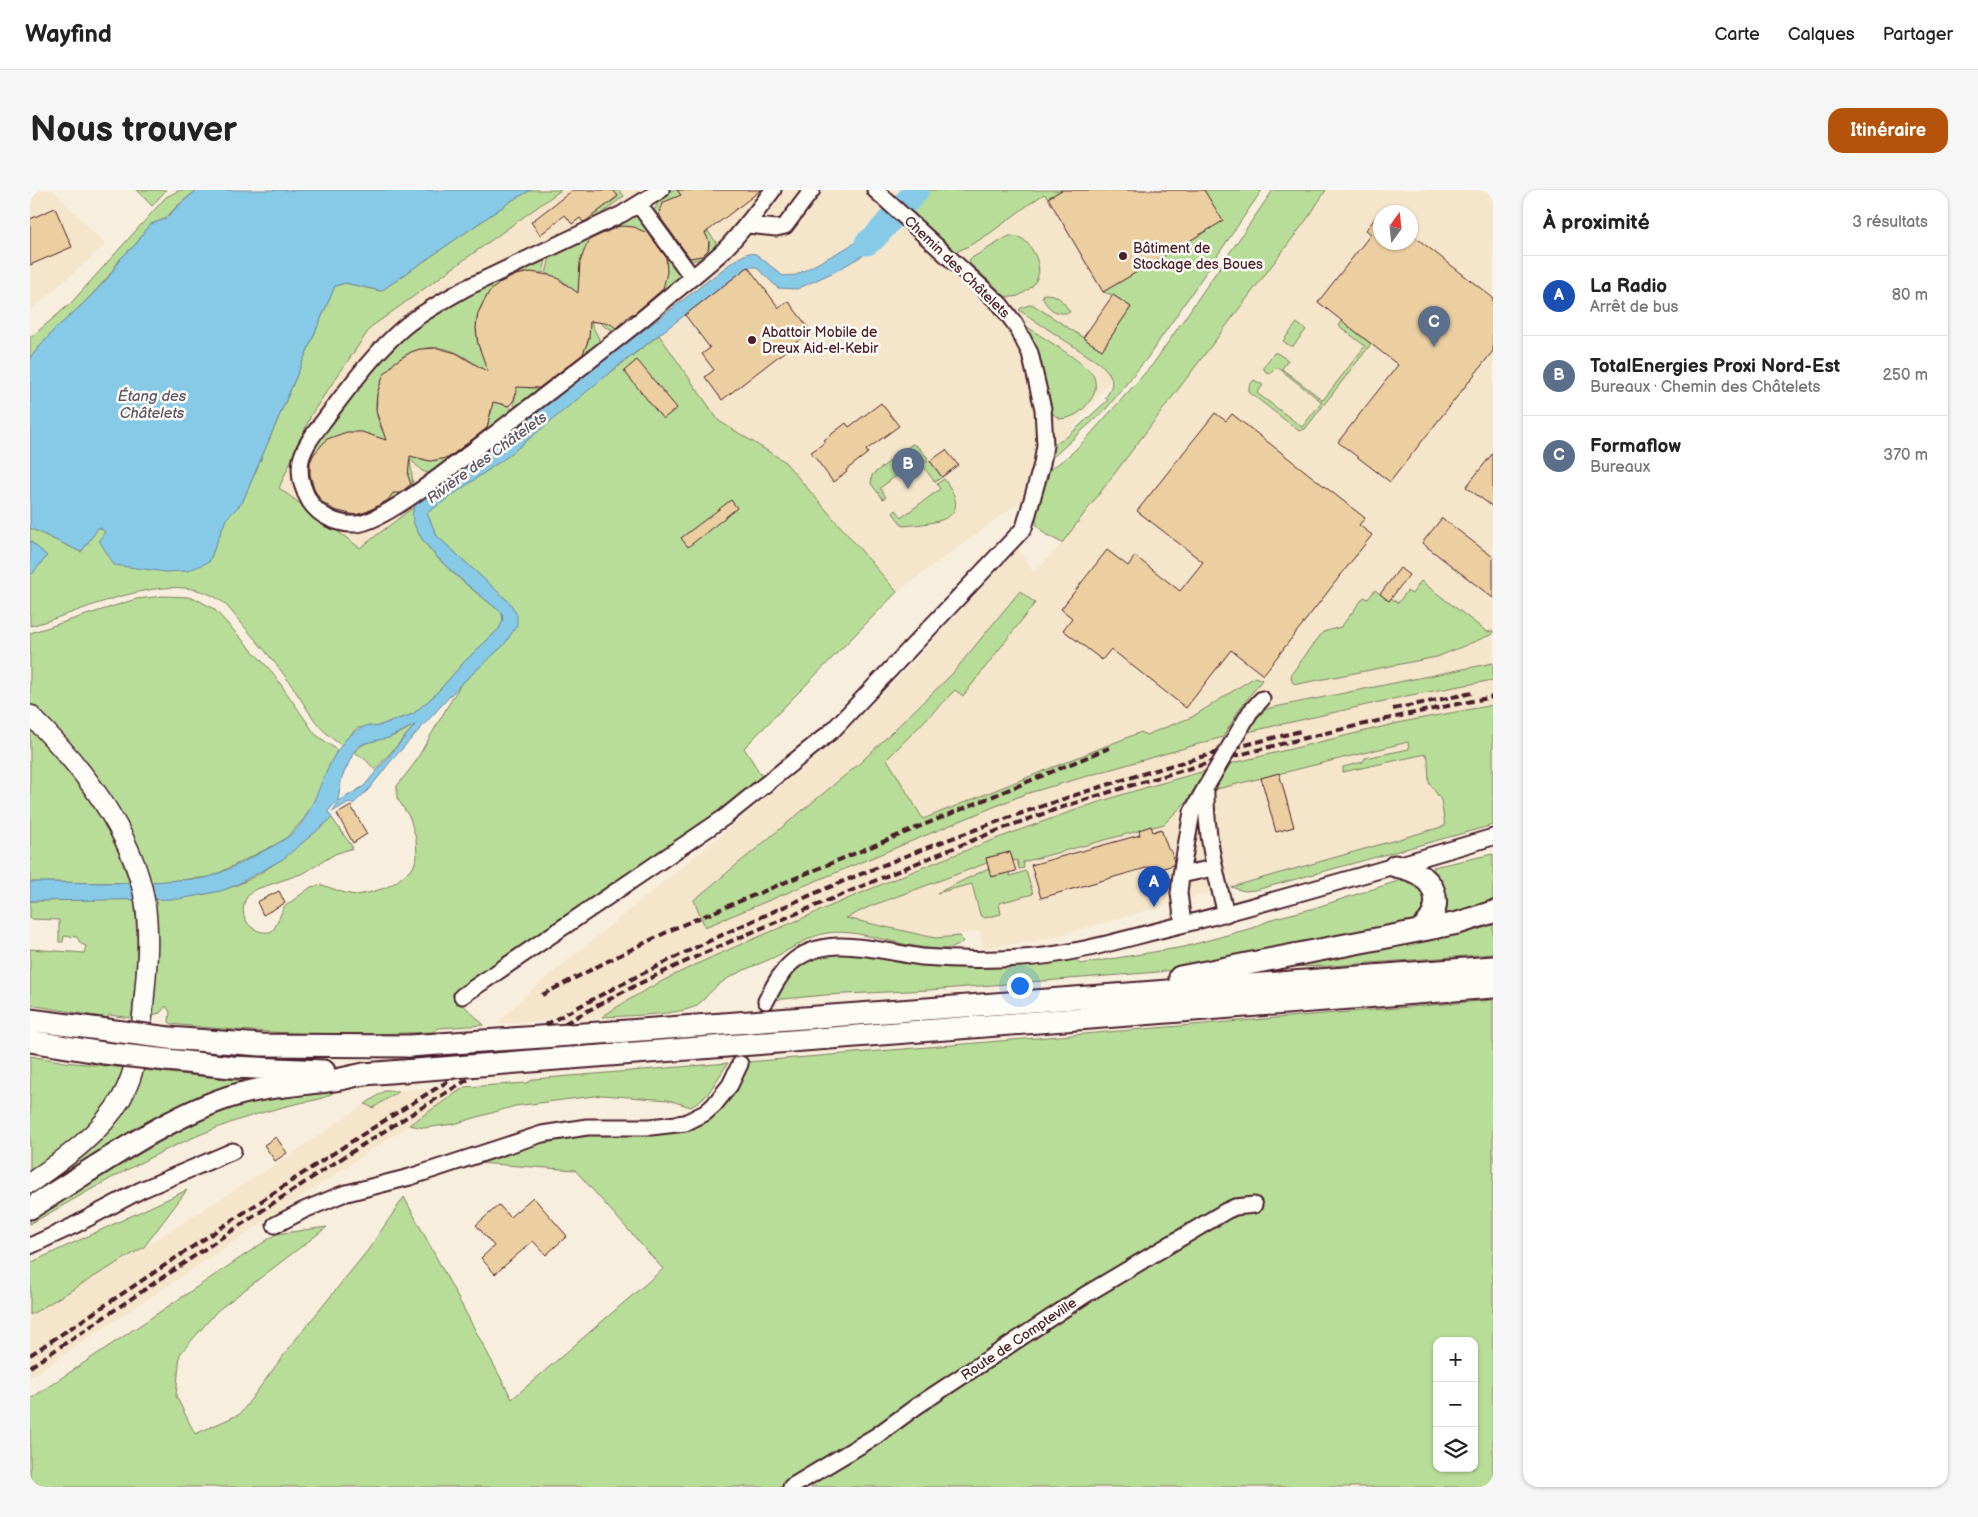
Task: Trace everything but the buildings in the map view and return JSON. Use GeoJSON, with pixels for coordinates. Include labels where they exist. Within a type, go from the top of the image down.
{"type":"FeatureCollection","features":[{"type":"Feature","properties":{"kind":"highway"},"geometry":{"type":"LineString","coordinates":[[1395,866],[1413,870],[1432,886],[1435,894],[1435,911],[1432,919],[1418,931]]}},
{"type":"Feature","properties":{"kind":"highway"},"geometry":{"type":"LineString","coordinates":[[924,1009],[1060,989],[1200,975],[1418,931],[1493,912]]}},
{"type":"Feature","properties":{"kind":"highway"},"geometry":{"type":"LineString","coordinates":[[30,1020],[169,1038],[261,1046],[409,1046],[1493,967]]}},
{"type":"Feature","properties":{"kind":"highway"},"geometry":{"type":"LineString","coordinates":[[30,1208],[165,1126],[208,1105],[230,1097],[263,1089],[329,1081],[364,1074],[1493,987]]}},
{"type":"Feature","properties":{"kind":"highway"},"geometry":{"type":"LineString","coordinates":[[30,1041],[104,1053],[232,1067],[364,1074]]}},
{"type":"Feature","properties":{"kind":"main road"},"geometry":{"type":"LineString","coordinates":[[30,715],[67,754],[89,783],[131,852],[145,902],[148,953],[139,1046],[134,1070],[127,1088],[113,1110],[96,1130],[77,1148],[30,1182]]}},
{"type":"Feature","properties":{"kind":"street"},"geometry":{"type":"LineString","coordinates":[[662,190],[639,205],[466,288],[421,315],[398,333],[351,385],[316,432],[304,453],[300,466],[300,475],[305,493],[314,507],[325,516],[346,524],[360,524],[378,518],[432,481],[641,321],[722,252],[748,224],[773,190]]}},
{"type":"Feature","properties":{"kind":"street"},"geometry":{"type":"LineString","coordinates":[[748,224],[776,228],[785,226],[812,190]]}},
{"type":"Feature","properties":{"kind":"street","name":"Chemin des Châtelets"},"geometry":{"type":"LineString","coordinates":[[462,996],[725,817],[833,730],[1024,528],[1039,476],[1044,445],[1043,409],[1030,353],[1015,324],[1000,304],[875,190]]}},
{"type":"Feature","properties":{"kind":"street"},"geometry":{"type":"LineString","coordinates":[[639,205],[692,277]]}},
{"type":"Feature","properties":{"kind":"street"},"geometry":{"type":"LineString","coordinates":[[1183,924],[1179,893],[1192,812],[1250,712],[1262,699]]}},
{"type":"Feature","properties":{"kind":"street"},"geometry":{"type":"LineString","coordinates":[[1206,787],[1206,807],[1214,868],[1226,914]]}},
{"type":"Feature","properties":{"kind":"street"},"geometry":{"type":"LineString","coordinates":[[766,1001],[775,983],[789,965],[807,954],[832,946],[968,960],[1024,958],[1079,950],[1226,914],[1493,838]]}},
{"type":"Feature","properties":{"kind":"street"},"geometry":{"type":"LineString","coordinates":[[1181,875],[1214,868]]}},
{"type":"Feature","properties":{"kind":"street"},"geometry":{"type":"LineString","coordinates":[[275,1225],[304,1210],[343,1194],[410,1177],[542,1134],[587,1127],[658,1126],[685,1123],[705,1113],[714,1105],[730,1086],[740,1064]]}},
{"type":"Feature","properties":{"kind":"street"},"geometry":{"type":"LineString","coordinates":[[30,1246],[141,1190],[233,1151]]}},
{"type":"Feature","properties":{"kind":"street","name":"Route de Compteville"},"geometry":{"type":"LineString","coordinates":[[791,1487],[876,1436],[917,1406],[1149,1256],[1226,1211],[1235,1207],[1254,1205]]}},
{"type":"Feature","properties":{"kind":"shaded area"},"geometry":{"type":"Polygon","coordinates":[[[30,190],[53,190],[105,245],[30,311],[30,190]]]}},
{"type":"Feature","properties":{"kind":"shaded area"},"geometry":{"type":"Polygon","coordinates":[[[561,190],[1215,190],[1234,220],[1024,492],[1021,501],[897,592],[784,461],[719,421],[651,325],[360,548],[279,488],[312,413],[371,327],[561,190]]]}},
{"type":"Feature","properties":{"kind":"shaded area"},"geometry":{"type":"Polygon","coordinates":[[[1326,190],[1493,190],[1493,663],[1270,708],[1261,712],[1248,732],[1406,696],[1493,680],[1493,705],[1402,722],[1261,778],[1408,742],[1410,749],[1365,758],[1363,762],[1343,767],[1343,771],[1426,754],[1429,783],[1441,800],[1445,826],[1046,939],[983,948],[980,931],[935,938],[845,918],[986,858],[1192,794],[1204,771],[800,919],[664,979],[625,1001],[602,1017],[497,1024],[527,994],[832,744],[910,666],[1017,548],[1034,573],[1062,543],[1310,215],[1326,190]]]}},
{"type":"Feature","properties":{"kind":"shaded area"},"geometry":{"type":"Polygon","coordinates":[[[465,1087],[30,1377],[30,1315],[144,1247],[286,1158],[384,1091],[465,1087]]]}},
{"type":"Feature","properties":{"kind":"green space"},"geometry":{"type":"Polygon","coordinates":[[[137,190],[166,190],[152,206],[137,190]]]}},
{"type":"Feature","properties":{"kind":"green space"},"geometry":{"type":"Polygon","coordinates":[[[180,190],[197,190],[177,206],[165,219],[151,224],[147,228],[136,244],[121,258],[108,277],[84,303],[54,330],[30,358],[30,338],[71,303],[166,197],[180,190]]]}},
{"type":"Feature","properties":{"kind":"green space"},"geometry":{"type":"Polygon","coordinates":[[[531,190],[561,190],[371,327],[312,413],[279,488],[360,548],[415,506],[413,519],[419,534],[430,549],[444,565],[502,613],[503,621],[499,629],[465,661],[435,695],[413,714],[375,727],[357,728],[341,745],[318,725],[277,665],[227,606],[207,593],[183,588],[158,589],[130,594],[30,626],[30,576],[47,556],[30,541],[30,528],[81,552],[99,527],[105,532],[209,562],[226,519],[242,503],[335,286],[345,283],[381,291],[511,201],[531,190]]]}},
{"type":"Feature","properties":{"kind":"green space"},"geometry":{"type":"Polygon","coordinates":[[[613,190],[619,190],[624,196],[586,226],[584,222],[618,197],[613,190]]]}},
{"type":"Feature","properties":{"kind":"green space"},"geometry":{"type":"Polygon","coordinates":[[[671,190],[677,190],[716,242],[709,254],[700,259],[686,259],[675,242],[676,240],[686,254],[696,257],[700,256],[709,247],[709,242],[704,233],[664,202],[659,209],[660,217],[668,224],[666,227],[672,234],[670,235],[653,214],[659,200],[671,190]]]}},
{"type":"Feature","properties":{"kind":"green space"},"geometry":{"type":"Polygon","coordinates":[[[929,190],[1062,190],[1048,198],[1044,194],[991,232],[956,252],[911,210],[929,190]]]}},
{"type":"Feature","properties":{"kind":"green space"},"geometry":{"type":"Polygon","coordinates":[[[1204,190],[1262,190],[1148,357],[1106,409],[1052,458],[1049,457],[1050,446],[1068,436],[1108,400],[1105,398],[1111,388],[1111,379],[1107,371],[1099,363],[1019,310],[1032,304],[1102,350],[1131,307],[1113,295],[1103,292],[1222,221],[1204,190]]]}},
{"type":"Feature","properties":{"kind":"green space"},"geometry":{"type":"Polygon","coordinates":[[[1273,190],[1326,190],[1310,215],[1062,543],[1045,534],[1036,524],[1037,507],[1046,473],[1072,453],[1087,438],[1153,364],[1273,190]]]}},
{"type":"Feature","properties":{"kind":"green space"},"geometry":{"type":"Polygon","coordinates":[[[633,216],[638,216],[683,277],[620,332],[605,327],[597,320],[591,323],[599,339],[599,347],[519,411],[513,403],[515,398],[514,382],[518,386],[530,388],[549,386],[581,358],[589,338],[577,294],[562,280],[546,274],[551,253],[633,216]]]}},
{"type":"Feature","properties":{"kind":"green space"},"geometry":{"type":"Polygon","coordinates":[[[1009,236],[1019,237],[1029,245],[1038,262],[1039,269],[1036,281],[1026,292],[1016,297],[1002,297],[996,292],[998,289],[969,263],[970,259],[1009,236]]]}},
{"type":"Feature","properties":{"kind":"green space"},"geometry":{"type":"Polygon","coordinates":[[[547,255],[543,273],[523,273],[510,277],[508,271],[547,255]]]}},
{"type":"Feature","properties":{"kind":"green space"},"geometry":{"type":"Polygon","coordinates":[[[496,277],[501,282],[488,294],[483,302],[477,317],[476,335],[478,344],[504,388],[474,363],[461,355],[440,348],[426,348],[401,358],[390,367],[382,379],[378,392],[376,411],[384,433],[401,450],[419,459],[430,460],[455,455],[471,444],[480,434],[483,436],[492,410],[489,401],[509,406],[515,414],[431,474],[422,471],[410,459],[413,484],[411,490],[358,521],[318,507],[303,473],[321,429],[412,325],[496,277]]]}},
{"type":"Feature","properties":{"kind":"green space"},"geometry":{"type":"Polygon","coordinates":[[[1042,295],[1053,295],[1060,299],[1070,312],[1060,313],[1052,310],[1044,300],[1042,295]]]}},
{"type":"Feature","properties":{"kind":"green space"},"geometry":{"type":"Polygon","coordinates":[[[1342,321],[1371,344],[1305,429],[1299,431],[1249,392],[1249,386],[1254,380],[1263,385],[1257,393],[1302,427],[1322,402],[1277,367],[1270,374],[1264,370],[1264,366],[1274,353],[1277,353],[1288,360],[1282,369],[1323,400],[1365,346],[1339,326],[1342,321]]]}},
{"type":"Feature","properties":{"kind":"green space"},"geometry":{"type":"Polygon","coordinates":[[[1297,323],[1306,330],[1293,346],[1290,346],[1283,341],[1297,323]]]}},
{"type":"Feature","properties":{"kind":"green space"},"geometry":{"type":"Polygon","coordinates":[[[1023,324],[1082,364],[1094,377],[1095,390],[1093,396],[1077,414],[1060,419],[1053,414],[1032,342],[1023,324]]]}},
{"type":"Feature","properties":{"kind":"green space"},"geometry":{"type":"Polygon","coordinates":[[[659,335],[719,421],[784,461],[897,592],[744,748],[763,778],[737,800],[529,940],[477,981],[452,994],[484,1025],[439,1028],[433,1032],[302,1033],[236,1030],[171,1024],[169,1022],[170,1012],[166,1006],[160,1013],[152,1015],[150,899],[176,898],[219,891],[250,879],[279,860],[332,818],[353,848],[335,854],[304,873],[254,890],[244,903],[243,911],[248,924],[254,929],[261,932],[270,932],[274,929],[284,907],[311,887],[322,885],[356,895],[368,893],[385,888],[396,882],[413,868],[417,856],[416,839],[410,818],[397,798],[397,786],[414,764],[460,685],[504,645],[510,603],[437,536],[426,513],[508,456],[575,400],[659,335]]]}},
{"type":"Feature","properties":{"kind":"green space"},"geometry":{"type":"Polygon","coordinates":[[[912,444],[917,446],[928,458],[921,463],[918,460],[880,488],[886,497],[883,499],[871,484],[872,475],[912,444]]]}},
{"type":"Feature","properties":{"kind":"green space"},"geometry":{"type":"Polygon","coordinates":[[[929,460],[942,477],[935,482],[922,465],[929,460]]]}},
{"type":"Feature","properties":{"kind":"green space"},"geometry":{"type":"Polygon","coordinates":[[[944,479],[953,493],[956,504],[954,512],[938,521],[903,526],[893,513],[896,510],[902,517],[940,489],[937,484],[944,479]]]}},
{"type":"Feature","properties":{"kind":"green space"},"geometry":{"type":"Polygon","coordinates":[[[1421,581],[1487,632],[1493,631],[1493,634],[1437,657],[1298,684],[1293,683],[1292,673],[1323,632],[1341,627],[1364,597],[1368,599],[1375,590],[1389,601],[1391,598],[1398,603],[1407,591],[1412,594],[1421,581]]]}},
{"type":"Feature","properties":{"kind":"green space"},"geometry":{"type":"Polygon","coordinates":[[[1020,591],[1035,603],[963,696],[955,690],[887,759],[923,819],[1141,732],[1146,735],[1192,717],[1255,677],[1262,680],[1241,707],[1223,737],[1025,794],[705,927],[694,900],[860,763],[952,674],[1020,591]]]}},
{"type":"Feature","properties":{"kind":"green space"},"geometry":{"type":"Polygon","coordinates":[[[163,596],[188,597],[214,609],[273,673],[315,734],[337,750],[317,796],[304,819],[284,840],[211,877],[146,883],[30,709],[30,633],[136,599],[163,596]]]}},
{"type":"Feature","properties":{"kind":"green space"},"geometry":{"type":"Polygon","coordinates":[[[1493,663],[1493,680],[1406,696],[1248,732],[1261,712],[1270,708],[1493,663]]]}},
{"type":"Feature","properties":{"kind":"green space"},"geometry":{"type":"Polygon","coordinates":[[[1493,705],[1493,825],[1256,890],[1244,891],[1231,887],[1445,826],[1441,800],[1429,783],[1426,754],[1343,772],[1343,767],[1363,762],[1365,758],[1409,749],[1408,742],[1213,790],[1229,764],[1402,722],[1493,705]]]}},
{"type":"Feature","properties":{"kind":"green space"},"geometry":{"type":"Polygon","coordinates":[[[417,723],[375,770],[365,759],[354,752],[365,744],[395,735],[417,723]]]}},
{"type":"Feature","properties":{"kind":"green space"},"geometry":{"type":"Polygon","coordinates":[[[30,730],[61,763],[89,800],[113,841],[129,883],[30,882],[30,730]]]}},
{"type":"Feature","properties":{"kind":"green space"},"geometry":{"type":"Polygon","coordinates":[[[1205,771],[1187,801],[1164,824],[1023,862],[1024,868],[1019,869],[1017,860],[1013,861],[1010,852],[986,858],[987,863],[871,906],[846,918],[935,938],[960,936],[963,941],[956,946],[946,949],[933,949],[853,933],[820,934],[728,978],[717,985],[696,1006],[678,1011],[602,1017],[649,988],[699,963],[911,872],[1021,829],[1096,803],[1205,771]]]}},
{"type":"Feature","properties":{"kind":"green space"},"geometry":{"type":"Polygon","coordinates":[[[1493,854],[1493,901],[1472,909],[1446,914],[1433,867],[1493,854]]]}},
{"type":"Feature","properties":{"kind":"green space"},"geometry":{"type":"Polygon","coordinates":[[[989,868],[991,877],[1009,872],[1010,876],[1026,871],[1033,894],[999,903],[1001,914],[985,918],[980,915],[972,884],[937,893],[989,868]]]}},
{"type":"Feature","properties":{"kind":"green space"},"geometry":{"type":"Polygon","coordinates":[[[1404,879],[1421,885],[1427,903],[1416,922],[1192,967],[1158,972],[773,1000],[799,963],[831,952],[1048,963],[1075,959],[1080,964],[1184,947],[1252,928],[1275,918],[1311,909],[1404,879]]]}},
{"type":"Feature","properties":{"kind":"green space"},"geometry":{"type":"Polygon","coordinates":[[[134,899],[137,958],[131,1018],[109,1015],[108,1018],[30,1005],[30,949],[84,953],[86,946],[81,944],[77,937],[64,936],[63,942],[59,942],[59,920],[30,919],[30,901],[134,899]]]}},
{"type":"Feature","properties":{"kind":"green space"},"geometry":{"type":"Polygon","coordinates":[[[1493,919],[1493,954],[1330,966],[1282,967],[1493,919]]]}},
{"type":"Feature","properties":{"kind":"green space"},"geometry":{"type":"Polygon","coordinates":[[[1493,1000],[1493,1487],[30,1487],[30,1399],[276,1234],[327,1227],[217,1311],[180,1354],[176,1396],[195,1434],[240,1414],[292,1344],[368,1250],[404,1197],[512,1399],[663,1269],[575,1170],[478,1163],[478,1159],[544,1140],[600,1132],[669,1133],[683,1130],[717,1112],[726,1102],[747,1062],[1493,1000]]]}},
{"type":"Feature","properties":{"kind":"green space"},"geometry":{"type":"Polygon","coordinates":[[[30,1056],[65,1062],[126,1068],[108,1101],[86,1127],[60,1150],[30,1172],[30,1056]]]}},
{"type":"Feature","properties":{"kind":"green space"},"geometry":{"type":"Polygon","coordinates":[[[728,1063],[707,1095],[691,1107],[668,1100],[602,1095],[515,1106],[454,1124],[425,1128],[409,1125],[465,1087],[527,1083],[534,1079],[728,1063]]]}},
{"type":"Feature","properties":{"kind":"green space"},"geometry":{"type":"Polygon","coordinates":[[[142,1070],[254,1082],[30,1201],[30,1190],[142,1070]]]}},
{"type":"Feature","properties":{"kind":"green space"},"geometry":{"type":"Polygon","coordinates":[[[384,1091],[399,1091],[373,1108],[365,1104],[384,1091]]]}},
{"type":"Feature","properties":{"kind":"green space"},"geometry":{"type":"Polygon","coordinates":[[[334,1092],[319,1099],[248,1117],[197,1136],[124,1171],[30,1224],[30,1219],[207,1116],[247,1103],[278,1097],[334,1092]]]}},
{"type":"Feature","properties":{"kind":"green space"},"geometry":{"type":"Polygon","coordinates":[[[187,1190],[144,1247],[30,1315],[30,1263],[187,1190]]]}},
{"type":"Feature","properties":{"kind":"water","name":"Étang des Châtelets"},"geometry":{"type":"Polygon","coordinates":[[[197,190],[531,190],[511,201],[381,291],[345,283],[335,286],[242,503],[226,519],[209,562],[187,571],[166,572],[114,565],[99,540],[105,532],[99,527],[81,552],[30,528],[30,358],[54,330],[108,278],[121,258],[136,244],[147,228],[151,224],[165,219],[197,190]]]}},
{"type":"Feature","properties":{"kind":"water"},"geometry":{"type":"Polygon","coordinates":[[[907,190],[929,190],[911,210],[900,199],[907,190]]]}},
{"type":"Feature","properties":{"kind":"water"},"geometry":{"type":"Polygon","coordinates":[[[888,216],[896,223],[887,235],[867,253],[836,271],[797,289],[778,288],[756,267],[748,267],[623,362],[508,456],[427,513],[437,536],[510,603],[517,615],[517,625],[504,645],[460,685],[391,761],[369,789],[353,804],[349,802],[332,812],[339,801],[364,786],[415,725],[388,738],[359,746],[342,777],[338,800],[328,811],[332,818],[283,859],[236,885],[221,891],[179,899],[30,901],[30,882],[141,882],[208,877],[243,862],[292,834],[308,812],[328,767],[345,741],[356,731],[369,725],[375,727],[413,714],[435,695],[465,661],[499,629],[503,621],[502,613],[444,564],[429,548],[418,533],[413,518],[415,506],[735,260],[748,253],[756,254],[783,276],[796,275],[848,247],[872,231],[888,216]]]}},
{"type":"Feature","properties":{"kind":"water"},"geometry":{"type":"Polygon","coordinates":[[[30,541],[47,556],[30,576],[30,541]]]}},
{"type":"Feature","properties":{"kind":"waterway","name":"Rivière des Châtelets"},"geometry":{"type":"LineString","coordinates":[[867,243],[874,238],[917,190]]}},
{"type":"Feature","properties":{"kind":"railway"},"geometry":{"type":"LineString","coordinates":[[1393,709],[1472,693]]}},
{"type":"Feature","properties":{"kind":"railway"},"geometry":{"type":"LineString","coordinates":[[30,1367],[248,1220],[395,1124],[546,1034],[623,992],[703,954],[935,856],[999,830],[1064,807],[1146,781],[1294,741],[1493,697]]}},
{"type":"Feature","properties":{"kind":"railway"},"geometry":{"type":"LineString","coordinates":[[30,1355],[316,1164],[437,1088],[593,999],[689,951],[788,905],[888,863],[990,824],[1093,789],[1197,758],[1301,731]]}},
{"type":"Feature","properties":{"kind":"railway"},"geometry":{"type":"LineString","coordinates":[[542,995],[675,928],[1109,748]]}},
{"type":"Feature","properties":{"kind":"place","name":"Bâtiment de Stockage des Boues"},"geometry":{"type":"Point","coordinates":[1123,256]}},
{"type":"Feature","properties":{"kind":"place","name":"Abattoir Mobile de Dreux Aid-el-Kebir"},"geometry":{"type":"Point","coordinates":[752,340]}},
{"type":"Feature","properties":{"kind":"place","name":"Formaflow"},"geometry":{"type":"Point","coordinates":[1434,347]}},
{"type":"Feature","properties":{"kind":"place","name":"TotalEnergies Proxi Nord-Est"},"geometry":{"type":"Point","coordinates":[908,489]}},
{"type":"Feature","properties":{"kind":"place","name":"La Radio"},"geometry":{"type":"Point","coordinates":[1154,907]}}]}
